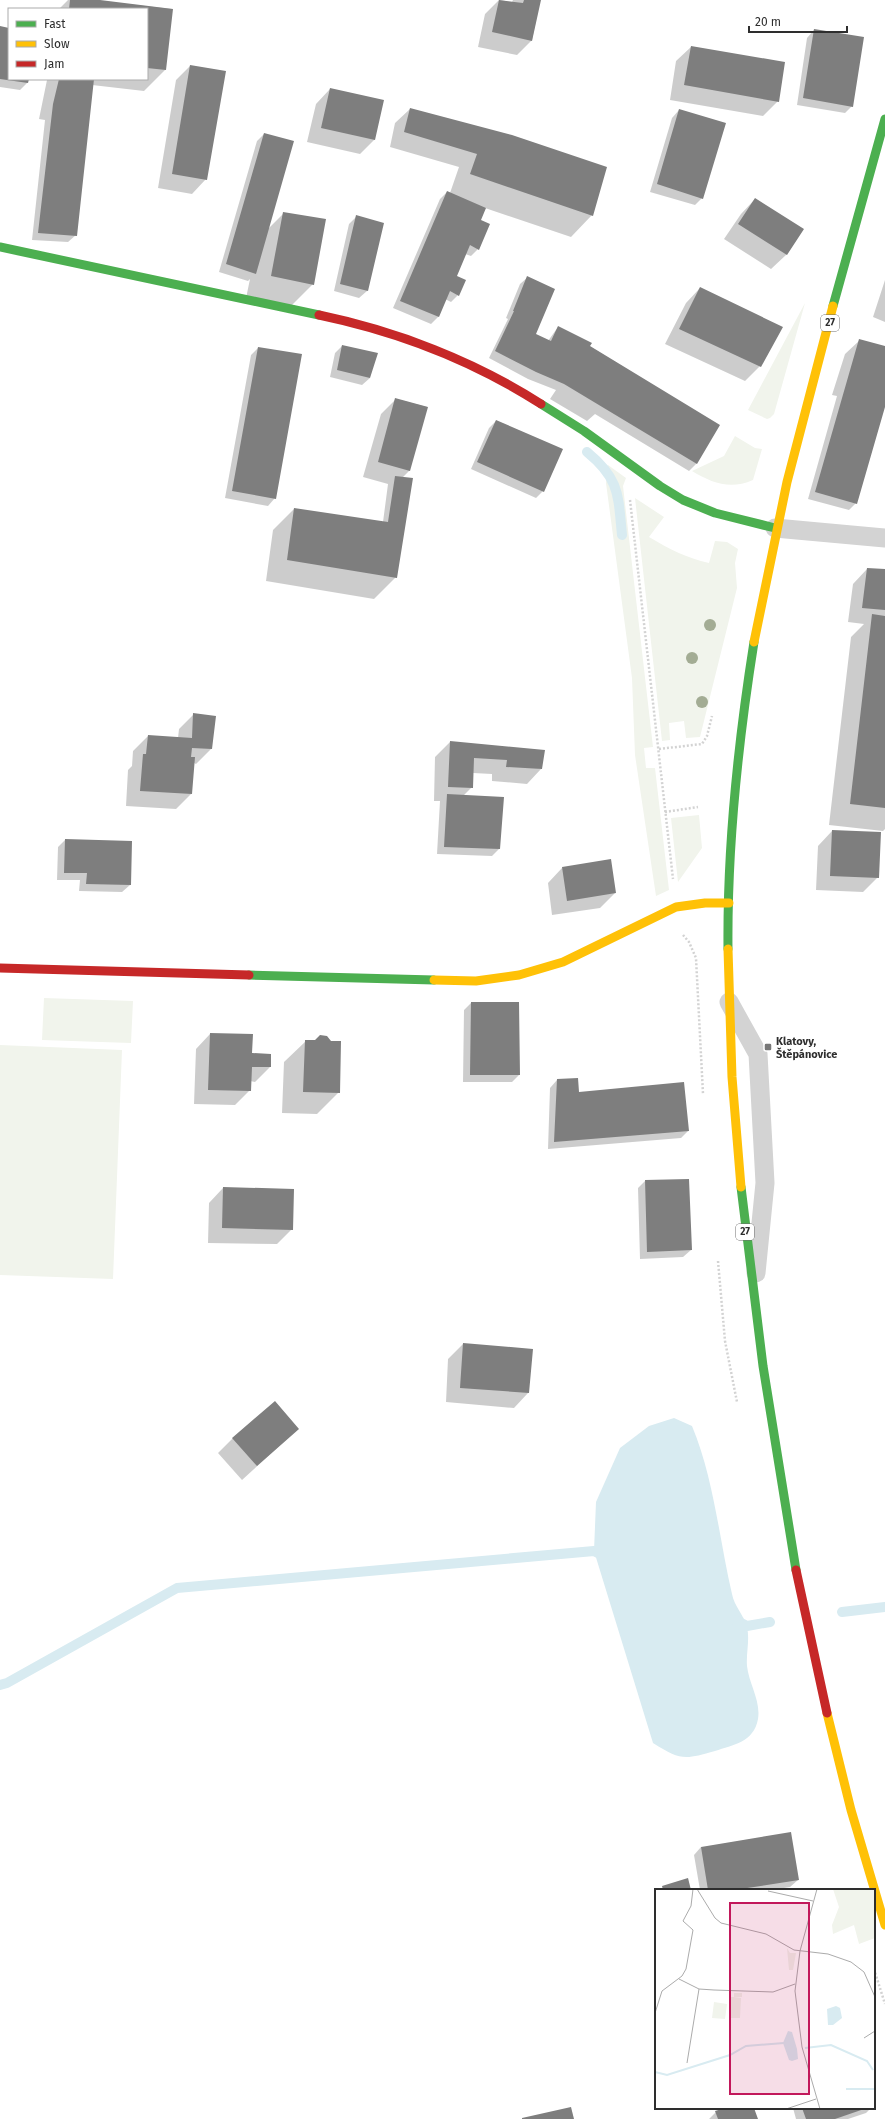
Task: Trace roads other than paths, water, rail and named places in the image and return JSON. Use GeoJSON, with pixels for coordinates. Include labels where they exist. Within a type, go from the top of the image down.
{"type":"FeatureCollection","features":[{"type":"Feature","properties":{"kind":"main road","name":"27"},"geometry":{"type":"LineString","coordinates":[[874,1889],[851,1809],[821,1688],[804,1607],[773,1436],[753,1298],[736,1132],[728,1002],[729,903],[734,799],[743,705],[758,614],[775,528],[885,119]]}},
{"type":"Feature","properties":{"kind":"main road"},"geometry":{"type":"LineString","coordinates":[[0,247],[335,318],[405,339],[465,363],[529,396],[584,431],[671,493],[715,513],[775,528]]}},
{"type":"Feature","properties":{"kind":"main road"},"geometry":{"type":"LineString","coordinates":[[0,968],[476,981],[519,975],[563,962],[676,907],[705,903],[729,903]]}},
{"type":"Feature","properties":{"kind":"main road","name":"27"},"geometry":{"type":"LineString","coordinates":[[875,1892],[885,1926]]}},
{"type":"Feature","properties":{"kind":"lane"},"geometry":{"type":"LineString","coordinates":[[775,528],[885,538]]}},
{"type":"Feature","properties":{"kind":"lane"},"geometry":{"type":"LineString","coordinates":[[728,1002],[758,1054],[765,1183],[753,1298]]}},
{"type":"Feature","properties":{"kind":"waterway"},"geometry":{"type":"LineString","coordinates":[[587,452],[598,462],[612,480],[618,498],[622,535]]}},
{"type":"Feature","properties":{"kind":"waterway"},"geometry":{"type":"LineString","coordinates":[[0,1685],[7,1683],[177,1588],[594,1551],[606,1557]]}},
{"type":"Feature","properties":{"kind":"waterway"},"geometry":{"type":"LineString","coordinates":[[842,1612],[885,1607]]}},
{"type":"Feature","properties":{"kind":"waterway"},"geometry":{"type":"LineString","coordinates":[[735,1620],[747,1626],[770,1622]]}},
{"type":"Feature","properties":{"kind":"place","name":"Klatovy, Štěpánovice"},"geometry":{"type":"Point","coordinates":[768,1047]}}]}
